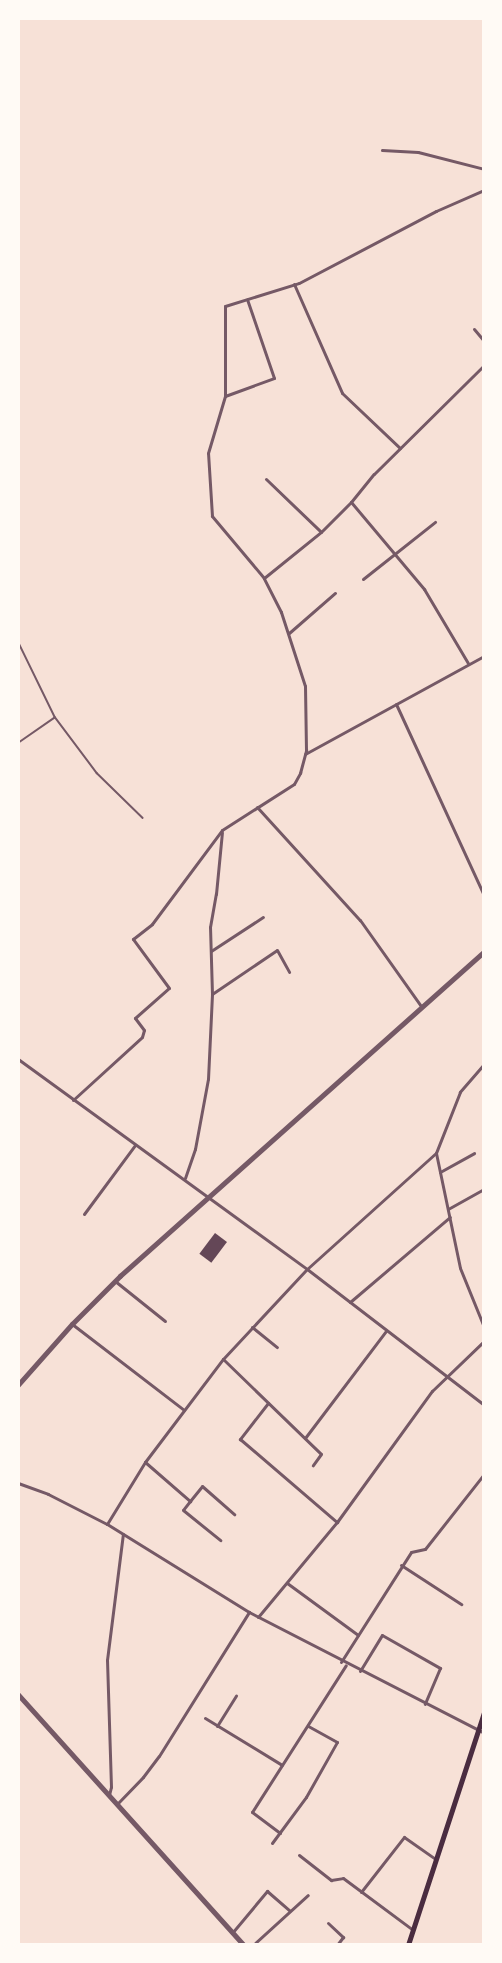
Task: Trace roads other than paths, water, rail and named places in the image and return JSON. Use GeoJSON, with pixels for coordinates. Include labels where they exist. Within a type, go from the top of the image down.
{"type":"FeatureCollection","features":[{"type":"Feature","properties":{"kind":"main road"},"geometry":{"type":"LineString","coordinates":[[408,1945],[484,1712]]}},
{"type":"Feature","properties":{"kind":"street"},"geometry":{"type":"LineString","coordinates":[[382,150],[418,152],[484,169]]}},
{"type":"Feature","properties":{"kind":"street"},"geometry":{"type":"LineString","coordinates":[[73,1100],[142,1037],[144,1030],[135,1018],[169,988],[132,939],[152,924],[222,830],[294,783],[300,773],[305,754],[307,726],[305,686],[289,633],[264,578],[212,516],[208,453],[225,396],[225,306],[294,284],[484,190]]}},
{"type":"Feature","properties":{"kind":"street"},"geometry":{"type":"LineString","coordinates":[[294,284],[342,393],[400,448]]}},
{"type":"Feature","properties":{"kind":"street"},"geometry":{"type":"LineString","coordinates":[[225,396],[274,378],[247,299]]}},
{"type":"Feature","properties":{"kind":"street"},"geometry":{"type":"LineString","coordinates":[[474,329],[484,340]]}},
{"type":"Feature","properties":{"kind":"street"},"geometry":{"type":"LineString","coordinates":[[264,578],[321,532],[351,502],[369,479],[484,365]]}},
{"type":"Feature","properties":{"kind":"street"},"geometry":{"type":"LineString","coordinates":[[266,479],[321,532]]}},
{"type":"Feature","properties":{"kind":"street"},"geometry":{"type":"LineString","coordinates":[[351,502],[424,589],[469,663]]}},
{"type":"Feature","properties":{"kind":"street"},"geometry":{"type":"LineString","coordinates":[[363,579],[435,522]]}},
{"type":"Feature","properties":{"kind":"street"},"geometry":{"type":"LineString","coordinates":[[289,633],[335,593]]}},
{"type":"Feature","properties":{"kind":"street"},"geometry":{"type":"LineString","coordinates":[[305,754],[484,656]]}},
{"type":"Feature","properties":{"kind":"street"},"geometry":{"type":"LineString","coordinates":[[396,704],[484,895]]}},
{"type":"Feature","properties":{"kind":"street"},"geometry":{"type":"LineString","coordinates":[[257,807],[360,920],[421,1006]]}},
{"type":"Feature","properties":{"kind":"street"},"geometry":{"type":"LineString","coordinates":[[185,1179],[195,1149],[208,1079],[212,994],[210,927],[216,894],[222,830]]}},
{"type":"Feature","properties":{"kind":"street"},"geometry":{"type":"LineString","coordinates":[[211,951],[262,917]]}},
{"type":"Feature","properties":{"kind":"street"},"geometry":{"type":"LineString","coordinates":[[212,994],[277,950],[290,972]]}},
{"type":"Feature","properties":{"kind":"street"},"geometry":{"type":"LineString","coordinates":[[18,1385],[72,1324],[115,1281],[484,952]]}},
{"type":"Feature","properties":{"kind":"street"},"geometry":{"type":"LineString","coordinates":[[18,1059],[308,1269],[484,1406]]}},
{"type":"Feature","properties":{"kind":"street"},"geometry":{"type":"LineString","coordinates":[[107,1524],[145,1462],[223,1359],[308,1269],[436,1153],[460,1092],[484,1064]]}},
{"type":"Feature","properties":{"kind":"street"},"geometry":{"type":"LineString","coordinates":[[84,1214],[135,1144]]}},
{"type":"Feature","properties":{"kind":"street"},"geometry":{"type":"LineString","coordinates":[[436,1153],[460,1268],[484,1327]]}},
{"type":"Feature","properties":{"kind":"street"},"geometry":{"type":"LineString","coordinates":[[440,1172],[474,1153]]}},
{"type":"Feature","properties":{"kind":"street"},"geometry":{"type":"LineString","coordinates":[[448,1209],[484,1189]]}},
{"type":"Feature","properties":{"kind":"street"},"geometry":{"type":"LineString","coordinates":[[350,1302],[450,1216]]}},
{"type":"Feature","properties":{"kind":"street"},"geometry":{"type":"LineString","coordinates":[[115,1281],[165,1321]]}},
{"type":"Feature","properties":{"kind":"street"},"geometry":{"type":"LineString","coordinates":[[72,1324],[184,1410]]}},
{"type":"Feature","properties":{"kind":"street"},"geometry":{"type":"LineString","coordinates":[[252,1327],[277,1347]]}},
{"type":"Feature","properties":{"kind":"street"},"geometry":{"type":"LineString","coordinates":[[304,1438],[386,1331]]}},
{"type":"Feature","properties":{"kind":"street"},"geometry":{"type":"LineString","coordinates":[[258,1617],[337,1522],[432,1391],[484,1341]]}},
{"type":"Feature","properties":{"kind":"street"},"geometry":{"type":"LineString","coordinates":[[223,1359],[321,1454],[313,1465]]}},
{"type":"Feature","properties":{"kind":"street"},"geometry":{"type":"LineString","coordinates":[[268,1402],[240,1439],[337,1522]]}},
{"type":"Feature","properties":{"kind":"street"},"geometry":{"type":"LineString","coordinates":[[145,1462],[190,1501]]}},
{"type":"Feature","properties":{"kind":"street"},"geometry":{"type":"LineString","coordinates":[[341,1662],[411,1552],[425,1549],[484,1474]]}},
{"type":"Feature","properties":{"kind":"street"},"geometry":{"type":"LineString","coordinates":[[18,1483],[48,1494],[107,1524],[258,1617],[346,1665],[484,1733]]}},
{"type":"Feature","properties":{"kind":"street"},"geometry":{"type":"LineString","coordinates":[[219,1540],[183,1509],[202,1486],[234,1514]]}},
{"type":"Feature","properties":{"kind":"street"},"geometry":{"type":"LineString","coordinates":[[109,1795],[111,1787],[107,1660],[123,1534]]}},
{"type":"Feature","properties":{"kind":"street"},"geometry":{"type":"LineString","coordinates":[[402,1566],[461,1604]]}},
{"type":"Feature","properties":{"kind":"street"},"geometry":{"type":"LineString","coordinates":[[287,1583],[358,1635]]}},
{"type":"Feature","properties":{"kind":"street"},"geometry":{"type":"LineString","coordinates":[[117,1804],[144,1777],[159,1756],[249,1612]]}},
{"type":"Feature","properties":{"kind":"street"},"geometry":{"type":"LineString","coordinates":[[360,1671],[382,1635],[440,1668],[425,1704]]}},
{"type":"Feature","properties":{"kind":"street"},"geometry":{"type":"LineString","coordinates":[[280,1833],[252,1812],[346,1665]]}},
{"type":"Feature","properties":{"kind":"street"},"geometry":{"type":"LineString","coordinates":[[18,1694],[244,1945]]}},
{"type":"Feature","properties":{"kind":"street"},"geometry":{"type":"LineString","coordinates":[[217,1726],[236,1696]]}},
{"type":"Feature","properties":{"kind":"street"},"geometry":{"type":"LineString","coordinates":[[205,1718],[282,1765]]}},
{"type":"Feature","properties":{"kind":"street"},"geometry":{"type":"LineString","coordinates":[[272,1843],[306,1797],[337,1742],[308,1726]]}},
{"type":"Feature","properties":{"kind":"street"},"geometry":{"type":"LineString","coordinates":[[360,1893],[404,1837],[436,1859]]}},
{"type":"Feature","properties":{"kind":"street"},"geometry":{"type":"LineString","coordinates":[[299,1855],[331,1880],[343,1878],[360,1893],[413,1930]]}},
{"type":"Feature","properties":{"kind":"street"},"geometry":{"type":"LineString","coordinates":[[232,1933],[267,1892],[290,1911]]}},
{"type":"Feature","properties":{"kind":"street"},"geometry":{"type":"LineString","coordinates":[[253,1945],[308,1895]]}},
{"type":"Feature","properties":{"kind":"street"},"geometry":{"type":"LineString","coordinates":[[328,1923],[343,1937],[337,1945]]}},
{"type":"Feature","properties":{"kind":"lane"},"geometry":{"type":"LineString","coordinates":[[18,641],[55,717],[97,773],[143,818]]}},
{"type":"Feature","properties":{"kind":"lane"},"geometry":{"type":"LineString","coordinates":[[18,743],[55,717]]}}]}
